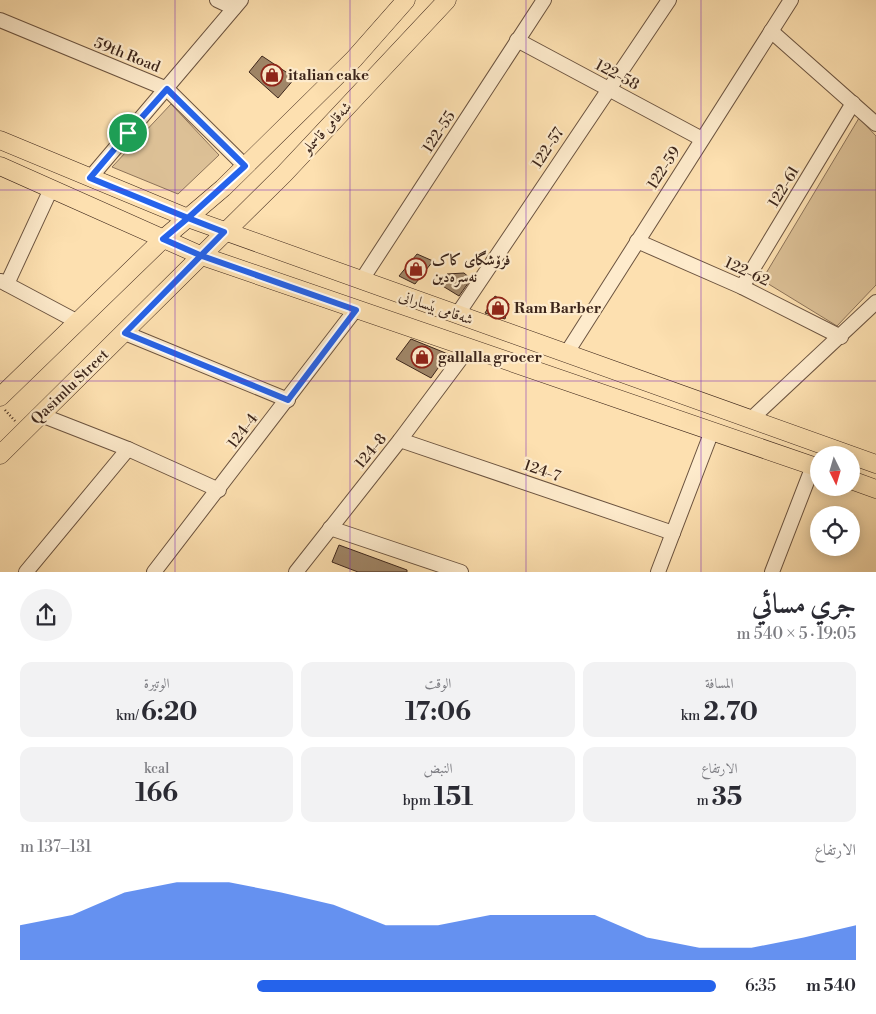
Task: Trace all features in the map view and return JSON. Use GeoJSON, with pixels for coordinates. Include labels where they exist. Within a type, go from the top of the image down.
{"type":"FeatureCollection","features":[{"type":"Feature","properties":{"kind":"main road","name":"شەقامی قاسملو"},"geometry":{"type":"LineString","coordinates":[[188,218],[245,166],[354,59],[406,0]]}},
{"type":"Feature","properties":{"kind":"main road","name":"شەقامی قاسملو"},"geometry":{"type":"LineString","coordinates":[[224,232],[284,174],[447,0]]}},
{"type":"Feature","properties":{"kind":"main road","name":"شەقامی بێسارانی"},"geometry":{"type":"LineString","coordinates":[[4,142],[224,232],[787,432],[873,459]]}},
{"type":"Feature","properties":{"kind":"main road"},"geometry":{"type":"LineString","coordinates":[[0,160],[4,142]]}},
{"type":"Feature","properties":{"kind":"main road","name":"شەقامی بێسارانی"},"geometry":{"type":"LineString","coordinates":[[0,166],[202,256],[810,465]]}},
{"type":"Feature","properties":{"kind":"main road"},"geometry":{"type":"LineString","coordinates":[[0,397],[163,239],[188,218]]}},
{"type":"Feature","properties":{"kind":"main road","name":"Qasimlu Street"},"geometry":{"type":"LineString","coordinates":[[0,455],[125,333],[224,232]]}},
{"type":"Feature","properties":{"kind":"main road"},"geometry":{"type":"LineString","coordinates":[[778,454],[787,432]]}},
{"type":"Feature","properties":{"kind":"main road"},"geometry":{"type":"LineString","coordinates":[[860,483],[876,489]]}},
{"type":"Feature","properties":{"kind":"street"},"geometry":{"type":"LineString","coordinates":[[90,178],[237,4],[217,0]]}},
{"type":"Feature","properties":{"kind":"street","name":"122-55"},"geometry":{"type":"LineString","coordinates":[[361,281],[544,0]]}},
{"type":"Feature","properties":{"kind":"street","name":"122-57"},"geometry":{"type":"LineString","coordinates":[[457,315],[669,0]]}},
{"type":"Feature","properties":{"kind":"street","name":"122-59"},"geometry":{"type":"LineString","coordinates":[[566,354],[791,0]]}},
{"type":"Feature","properties":{"kind":"street","name":"59th Road"},"geometry":{"type":"LineString","coordinates":[[0,20],[167,89],[245,166]]}},
{"type":"Feature","properties":{"kind":"street"},"geometry":{"type":"LineString","coordinates":[[771,31],[876,124]]}},
{"type":"Feature","properties":{"kind":"street","name":"122-58"},"geometry":{"type":"LineString","coordinates":[[517,40],[702,139]]}},
{"type":"Feature","properties":{"kind":"street","name":"122-61"},"geometry":{"type":"LineString","coordinates":[[742,287],[854,103]]}},
{"type":"Feature","properties":{"kind":"street"},"geometry":{"type":"LineString","coordinates":[[51,189],[4,282],[78,322]]}},
{"type":"Feature","properties":{"kind":"street","name":"122-62"},"geometry":{"type":"LineString","coordinates":[[637,241],[742,287],[841,337]]}},
{"type":"Feature","properties":{"kind":"street"},"geometry":{"type":"LineString","coordinates":[[751,419],[841,337],[876,302]]}},
{"type":"Feature","properties":{"kind":"street","name":"124-4"},"geometry":{"type":"LineString","coordinates":[[154,572],[356,310]]}},
{"type":"Feature","properties":{"kind":"street"},"geometry":{"type":"LineString","coordinates":[[125,333],[288,400]]}},
{"type":"Feature","properties":{"kind":"street","name":"124-8"},"geometry":{"type":"LineString","coordinates":[[296,572],[400,440],[468,349]]}},
{"type":"Feature","properties":{"kind":"street"},"geometry":{"type":"LineString","coordinates":[[41,415],[128,449],[219,490]]}},
{"type":"Feature","properties":{"kind":"street"},"geometry":{"type":"LineString","coordinates":[[658,572],[712,431]]}},
{"type":"Feature","properties":{"kind":"street","name":"124-7"},"geometry":{"type":"LineString","coordinates":[[400,440],[673,532]]}},
{"type":"Feature","properties":{"kind":"street"},"geometry":{"type":"LineString","coordinates":[[26,572],[128,449]]}},
{"type":"Feature","properties":{"kind":"street"},"geometry":{"type":"LineString","coordinates":[[773,571],[810,482]]}},
{"type":"Feature","properties":{"kind":"street"},"geometry":{"type":"LineString","coordinates":[[330,528],[461,572]]}},
{"type":"Feature","properties":{"kind":"path"},"geometry":{"type":"LineString","coordinates":[[0,404],[24,431]]}},
{"type":"Feature","properties":{"kind":"shaded area"},"geometry":{"type":"Polygon","coordinates":[[[171,104],[219,155],[178,194],[112,167],[171,104]]]}},
{"type":"Feature","properties":{"kind":"shaded area"},"geometry":{"type":"Polygon","coordinates":[[[859,118],[876,136],[876,285],[837,326],[762,280],[859,118]]]}},
{"type":"Feature","properties":{"kind":"building","name":"italian cake"},"geometry":{"type":"Polygon","coordinates":[[[262,56],[295,78],[278,98],[249,72],[262,56]]]}},
{"type":"Feature","properties":{"kind":"building","name":"فرۆشگای کاک نەسرەدین"},"geometry":{"type":"Polygon","coordinates":[[[417,254],[433,261],[415,284],[399,276],[417,254]]]}},
{"type":"Feature","properties":{"kind":"building"},"geometry":{"type":"Polygon","coordinates":[[[464,273],[471,279],[459,296],[441,285],[447,274],[464,273]]]}},
{"type":"Feature","properties":{"kind":"building","name":"Ram Barber"},"geometry":{"type":"Polygon","coordinates":[[[495,296],[509,304],[505,319],[485,313],[495,296]]]}},
{"type":"Feature","properties":{"kind":"building","name":"gallalla grocer"},"geometry":{"type":"Polygon","coordinates":[[[411,339],[448,354],[431,378],[396,359],[411,339]]]}},
{"type":"Feature","properties":{"kind":"building"},"geometry":{"type":"Polygon","coordinates":[[[339,545],[407,570],[407,572],[358,572],[332,562],[339,545]]]}},
{"type":"Feature","properties":{"kind":"place","name":"italian cake"},"geometry":{"type":"Point","coordinates":[272,75]}},
{"type":"Feature","properties":{"kind":"place","name":"فرۆشگای کاک نەسرەدین"},"geometry":{"type":"Point","coordinates":[416,269]}},
{"type":"Feature","properties":{"kind":"place","name":"Ram Barber"},"geometry":{"type":"Point","coordinates":[498,308]}},
{"type":"Feature","properties":{"kind":"place","name":"gallalla grocer"},"geometry":{"type":"Point","coordinates":[422,357]}},
{"type":"Feature","properties":{"kind":"route"},"geometry":{"type":"LineString","coordinates":[[128,133],[90,178],[188,218],[163,239],[202,256],[356,310],[288,400],[125,333],[202,256],[224,232],[188,218],[245,166],[167,89],[128,133]]}}]}
